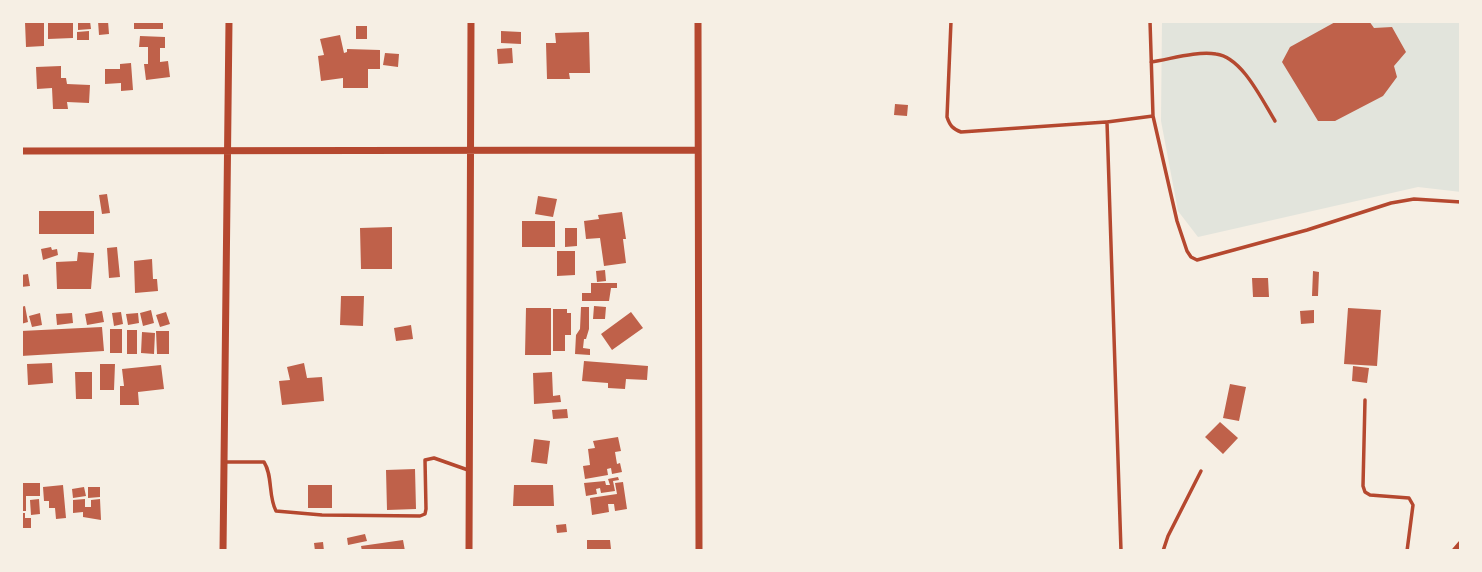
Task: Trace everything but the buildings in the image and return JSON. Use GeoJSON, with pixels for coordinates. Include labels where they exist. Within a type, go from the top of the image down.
{"type":"FeatureCollection","features":[{"type":"Feature","properties":{"kind":"street"},"geometry":{"type":"LineString","coordinates":[[223,551],[229,21]]}},
{"type":"Feature","properties":{"kind":"street"},"geometry":{"type":"LineString","coordinates":[[469,551],[471,21]]}},
{"type":"Feature","properties":{"kind":"street"},"geometry":{"type":"LineString","coordinates":[[698,21],[699,551]]}},
{"type":"Feature","properties":{"kind":"street"},"geometry":{"type":"LineString","coordinates":[[21,151],[698,150]]}},
{"type":"Feature","properties":{"kind":"street"},"geometry":{"type":"LineString","coordinates":[[1455,551],[1461,544]]}},
{"type":"Feature","properties":{"kind":"lane"},"geometry":{"type":"LineString","coordinates":[[951,21],[947,117],[949,125],[954,129],[961,132],[1107,122],[1153,116]]}},
{"type":"Feature","properties":{"kind":"lane"},"geometry":{"type":"LineString","coordinates":[[1150,21],[1153,116],[1177,221],[1191,257],[1197,260],[1307,230],[1391,203],[1414,199],[1461,202]]}},
{"type":"Feature","properties":{"kind":"lane"},"geometry":{"type":"LineString","coordinates":[[1151,62],[1209,54],[1227,57],[1237,63],[1275,121]]}},
{"type":"Feature","properties":{"kind":"lane"},"geometry":{"type":"LineString","coordinates":[[1107,122],[1121,551]]}},
{"type":"Feature","properties":{"kind":"lane"},"geometry":{"type":"LineString","coordinates":[[1365,400],[1363,486],[1365,492],[1370,495],[1409,498],[1413,505],[1407,551]]}},
{"type":"Feature","properties":{"kind":"lane"},"geometry":{"type":"LineString","coordinates":[[223,462],[264,462],[268,466],[271,497],[276,511],[322,515],[419,516],[425,514],[426,509],[425,460],[434,458],[470,471]]}},
{"type":"Feature","properties":{"kind":"lane"},"geometry":{"type":"LineString","coordinates":[[1163,551],[1201,471]]}},
{"type":"Feature","properties":{"kind":"shaded area"},"geometry":{"type":"Polygon","coordinates":[[[1162,21],[1461,21],[1461,192],[1418,187],[1198,237],[1178,211],[1161,121],[1162,21]]]}}]}
